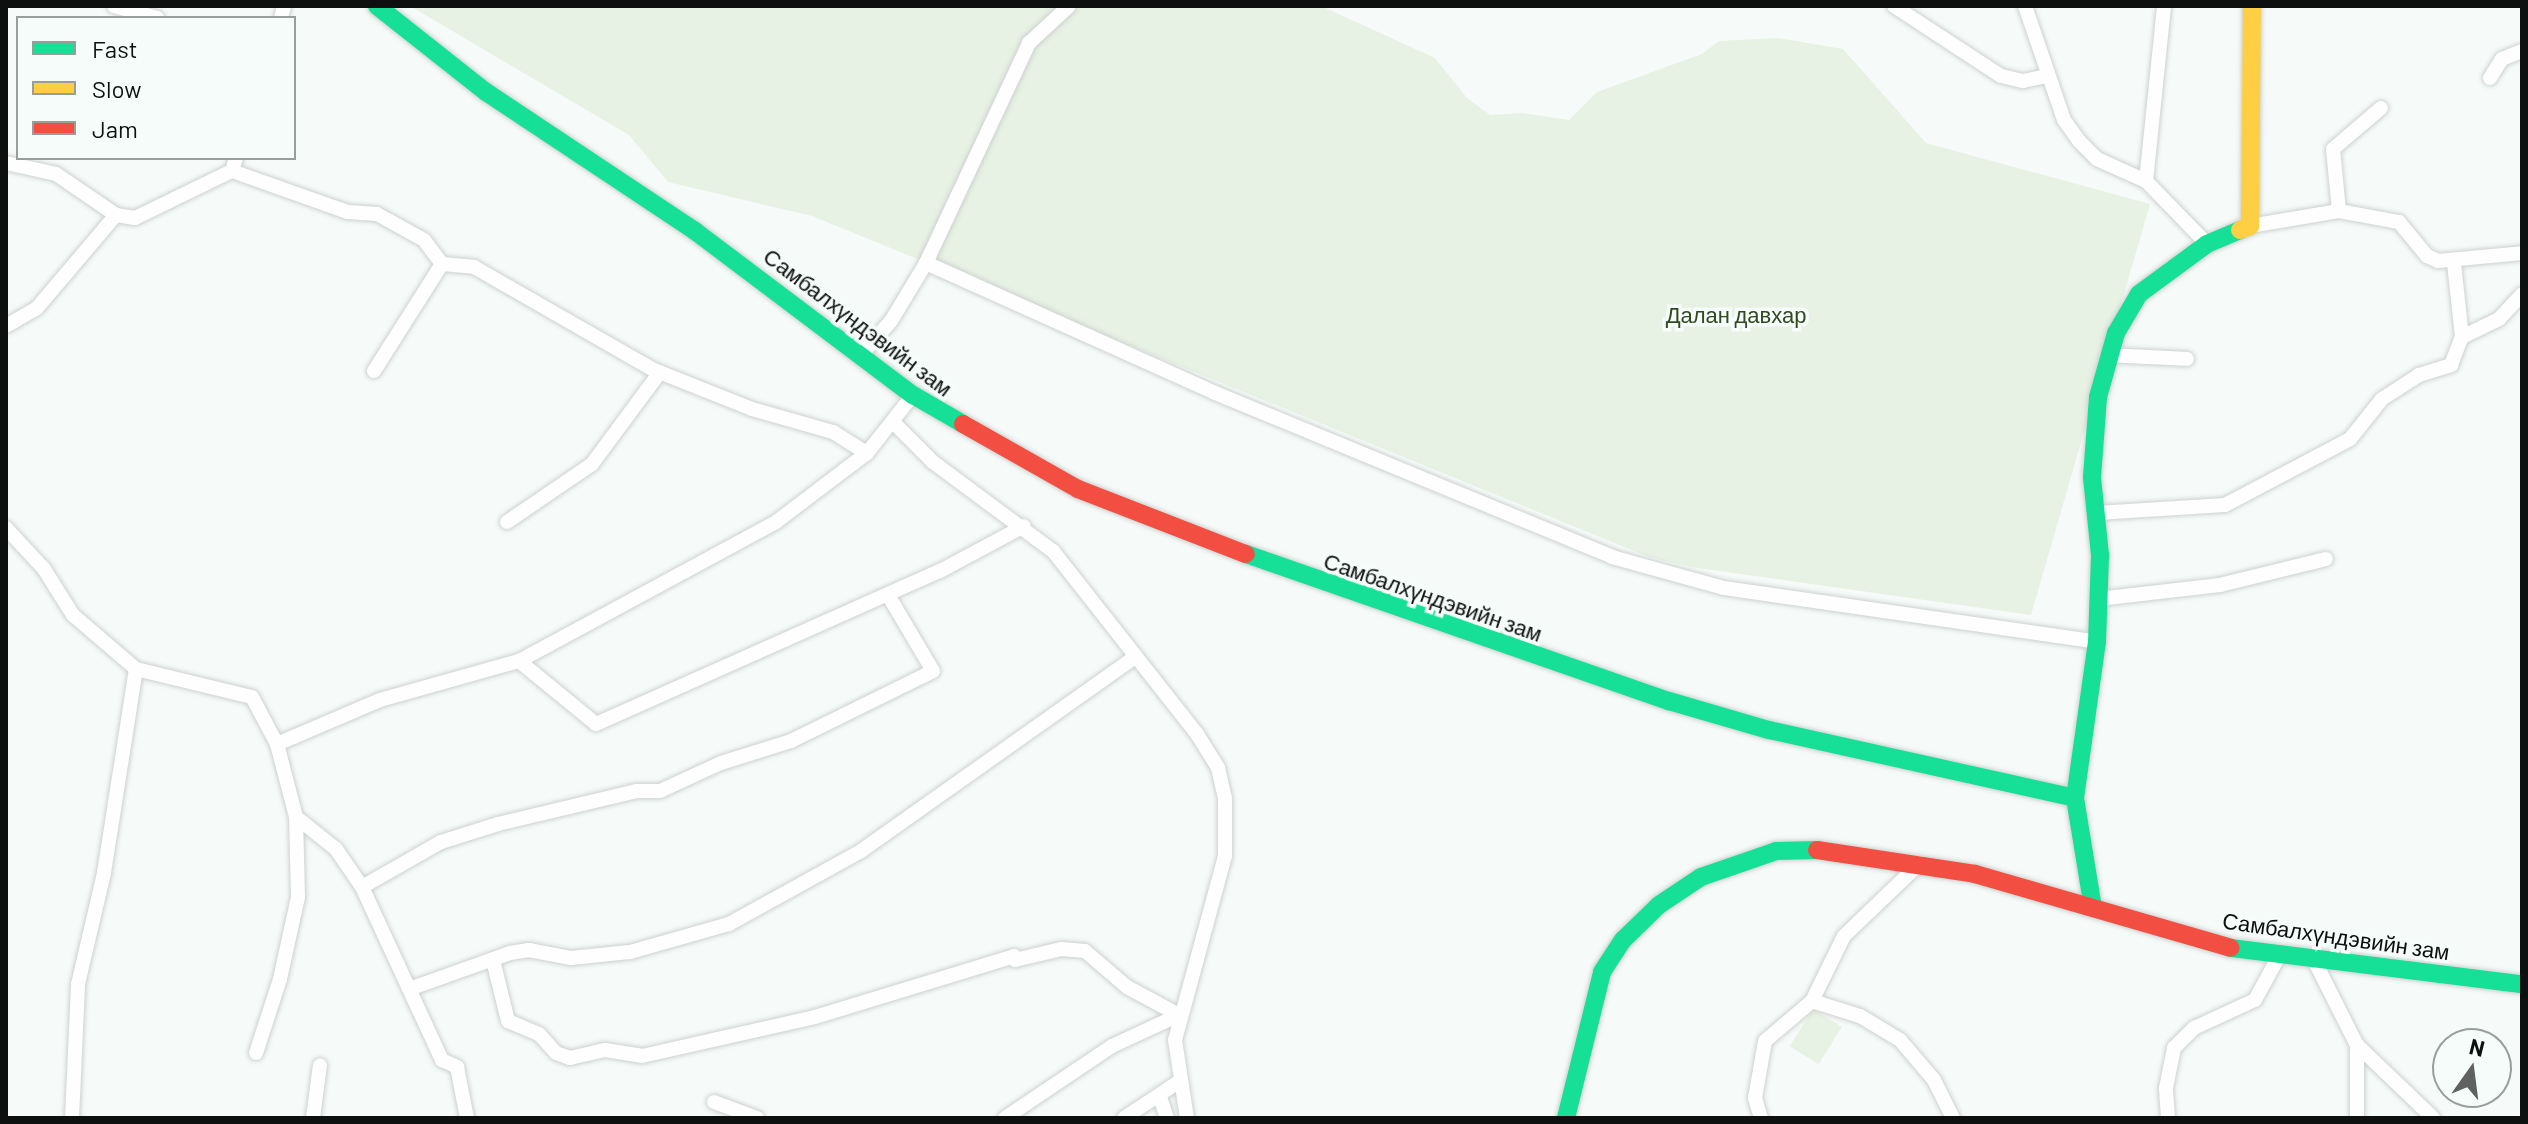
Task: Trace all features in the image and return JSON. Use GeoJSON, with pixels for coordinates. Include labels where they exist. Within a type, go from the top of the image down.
{"type":"FeatureCollection","features":[{"type":"Feature","properties":{"kind":"street"},"geometry":{"type":"LineString","coordinates":[[114,6],[150,16]]}},
{"type":"Feature","properties":{"kind":"street","name":"Самбалхүндэвийн зам"},"geometry":{"type":"LineString","coordinates":[[377,6],[486,92],[638,191],[913,395],[1078,489],[1465,634],[1739,722],[2075,798]]}},
{"type":"Feature","properties":{"kind":"street"},"geometry":{"type":"LineString","coordinates":[[861,355],[891,321],[926,263],[1029,43],[1069,6]]}},
{"type":"Feature","properties":{"kind":"street"},"geometry":{"type":"LineString","coordinates":[[1894,6],[2001,76],[2023,81],[2047,76]]}},
{"type":"Feature","properties":{"kind":"street"},"geometry":{"type":"LineString","coordinates":[[2025,6],[2064,120],[2079,141],[2097,159],[2146,181],[2207,244]]}},
{"type":"Feature","properties":{"kind":"street"},"geometry":{"type":"LineString","coordinates":[[2146,181],[2164,6]]}},
{"type":"Feature","properties":{"kind":"street"},"geometry":{"type":"LineString","coordinates":[[2250,226],[2252,6]]}},
{"type":"Feature","properties":{"kind":"street"},"geometry":{"type":"LineString","coordinates":[[2490,78],[2502,59],[2522,51]]}},
{"type":"Feature","properties":{"kind":"street"},"geometry":{"type":"LineString","coordinates":[[2339,211],[2333,149],[2381,108]]}},
{"type":"Feature","properties":{"kind":"street"},"geometry":{"type":"LineString","coordinates":[[6,163],[75,184],[116,215],[135,218],[157,210],[234,164],[348,212],[377,214],[424,240],[442,264],[474,267],[660,372],[752,409],[833,432],[867,453]]}},
{"type":"Feature","properties":{"kind":"street"},"geometry":{"type":"LineString","coordinates":[[2093,908],[2075,798],[2097,642],[2097,513],[2093,429],[2109,355],[2139,294],[2207,244],[2250,226],[2339,211],[2399,222],[2427,256],[2454,263],[2522,253]]}},
{"type":"Feature","properties":{"kind":"street"},"geometry":{"type":"LineString","coordinates":[[6,326],[37,308],[116,215]]}},
{"type":"Feature","properties":{"kind":"street"},"geometry":{"type":"LineString","coordinates":[[926,263],[1228,399],[1612,557],[1724,588],[2097,642]]}},
{"type":"Feature","properties":{"kind":"street"},"geometry":{"type":"LineString","coordinates":[[2097,513],[2225,505],[2350,439],[2382,399],[2419,375],[2451,365],[2462,337],[2454,263]]}},
{"type":"Feature","properties":{"kind":"street"},"geometry":{"type":"LineString","coordinates":[[374,371],[442,264]]}},
{"type":"Feature","properties":{"kind":"street"},"geometry":{"type":"LineString","coordinates":[[2462,337],[2499,319],[2522,294]]}},
{"type":"Feature","properties":{"kind":"street"},"geometry":{"type":"LineString","coordinates":[[2109,355],[2187,359]]}},
{"type":"Feature","properties":{"kind":"street"},"geometry":{"type":"LineString","coordinates":[[507,522],[592,464],[660,372]]}},
{"type":"Feature","properties":{"kind":"street"},"geometry":{"type":"LineString","coordinates":[[277,744],[380,700],[519,661],[764,529],[867,453],[895,424],[913,395]]}},
{"type":"Feature","properties":{"kind":"street"},"geometry":{"type":"LineString","coordinates":[[895,424],[933,462],[1024,526],[1074,575],[1134,658],[1211,753],[1225,799],[1221,880],[1179,1015],[1175,1054],[1187,1118]]}},
{"type":"Feature","properties":{"kind":"street"},"geometry":{"type":"LineString","coordinates":[[519,661],[596,724],[888,595],[1024,526]]}},
{"type":"Feature","properties":{"kind":"street"},"geometry":{"type":"LineString","coordinates":[[8,536],[44,569],[73,615],[136,669],[252,697],[277,744],[296,817],[298,897],[256,1053]]}},
{"type":"Feature","properties":{"kind":"street"},"geometry":{"type":"LineString","coordinates":[[2098,599],[2220,585],[2326,559]]}},
{"type":"Feature","properties":{"kind":"street"},"geometry":{"type":"LineString","coordinates":[[362,887],[441,842],[498,824],[636,791],[660,791],[721,763],[791,741],[933,671],[888,595]]}},
{"type":"Feature","properties":{"kind":"street"},"geometry":{"type":"LineString","coordinates":[[409,989],[529,950],[571,958],[630,952],[729,924],[861,851],[1134,658]]}},
{"type":"Feature","properties":{"kind":"street"},"geometry":{"type":"LineString","coordinates":[[72,1118],[78,984],[104,873],[136,669]]}},
{"type":"Feature","properties":{"kind":"street"},"geometry":{"type":"LineString","coordinates":[[296,817],[336,849],[362,887],[442,1060],[457,1067],[467,1118]]}},
{"type":"Feature","properties":{"kind":"street","name":"Самбалхүндэвийн зам"},"geometry":{"type":"LineString","coordinates":[[1566,1118],[1602,972],[1623,940],[1659,905],[1729,864],[1776,851],[1841,850],[1920,863],[2093,908],[2210,944],[2279,956],[2522,984]]}},
{"type":"Feature","properties":{"kind":"street"},"geometry":{"type":"LineString","coordinates":[[1761,1118],[1755,1098],[1765,1041],[1812,1001],[1844,936],[1920,863]]}},
{"type":"Feature","properties":{"kind":"street"},"geometry":{"type":"LineString","coordinates":[[493,960],[508,1021],[539,1034],[556,1053],[570,1058],[605,1050],[642,1056],[815,1017],[1014,956],[1015,960],[1061,949],[1085,951],[1127,987],[1179,1015]]}},
{"type":"Feature","properties":{"kind":"street"},"geometry":{"type":"LineString","coordinates":[[2168,1118],[2166,1088],[2174,1048],[2194,1028],[2255,1000],[2279,956]]}},
{"type":"Feature","properties":{"kind":"street"},"geometry":{"type":"LineString","coordinates":[[2314,960],[2357,1045],[2433,1118]]}},
{"type":"Feature","properties":{"kind":"street"},"geometry":{"type":"LineString","coordinates":[[1812,1001],[1860,1016],[1900,1040],[1934,1080],[1953,1118]]}},
{"type":"Feature","properties":{"kind":"street"},"geometry":{"type":"LineString","coordinates":[[1005,1118],[1112,1046],[1179,1015]]}},
{"type":"Feature","properties":{"kind":"street"},"geometry":{"type":"LineString","coordinates":[[2357,1045],[2357,1118]]}},
{"type":"Feature","properties":{"kind":"street"},"geometry":{"type":"LineString","coordinates":[[313,1118],[320,1065]]}},
{"type":"Feature","properties":{"kind":"street"},"geometry":{"type":"LineString","coordinates":[[1124,1118],[1180,1081]]}},
{"type":"Feature","properties":{"kind":"street"},"geometry":{"type":"LineString","coordinates":[[1160,1097],[1167,1118]]}},
{"type":"Feature","properties":{"kind":"street"},"geometry":{"type":"LineString","coordinates":[[714,1102],[757,1118]]}},
{"type":"Feature","properties":{"kind":"green space","name":"Далан давхар"},"geometry":{"type":"Polygon","coordinates":[[[410,6],[1321,6],[1435,58],[1467,98],[1490,115],[1523,113],[1569,120],[1597,92],[1702,54],[1719,41],[1778,38],[1843,49],[1926,143],[2150,204],[2031,615],[1691,567],[1649,557],[812,216],[668,182],[629,135],[410,6]]]}},
{"type":"Feature","properties":{"kind":"green space"},"geometry":{"type":"Polygon","coordinates":[[[1813,1009],[1842,1027],[1819,1064],[1790,1046],[1813,1009]]]}},
{"type":"Feature","properties":{"kind":"traffic: fast"},"geometry":{"type":"LineString","coordinates":[[377,6],[486,92],[695,231],[913,395],[963,424]]}},
{"type":"Feature","properties":{"kind":"traffic: fast"},"geometry":{"type":"LineString","coordinates":[[2093,908],[2075,798],[2097,642],[2100,555],[2092,477],[2098,397],[2116,333],[2139,294],[2207,244],[2240,230]]}},
{"type":"Feature","properties":{"kind":"traffic: fast"},"geometry":{"type":"LineString","coordinates":[[1246,554],[1669,701],[1769,730],[2075,798]]}},
{"type":"Feature","properties":{"kind":"traffic: fast"},"geometry":{"type":"LineString","coordinates":[[1566,1118],[1602,972],[1623,940],[1659,905],[1701,877],[1776,851],[1817,850]]}},
{"type":"Feature","properties":{"kind":"traffic: fast"},"geometry":{"type":"LineString","coordinates":[[2231,948],[2522,984]]}},
{"type":"Feature","properties":{"kind":"traffic: slow"},"geometry":{"type":"LineString","coordinates":[[2240,230],[2250,226],[2252,6]]}},
{"type":"Feature","properties":{"kind":"traffic: jam"},"geometry":{"type":"LineString","coordinates":[[963,424],[1078,489],[1246,554]]}},
{"type":"Feature","properties":{"kind":"traffic: jam"},"geometry":{"type":"LineString","coordinates":[[1817,850],[1975,874],[2231,948]]}}]}
